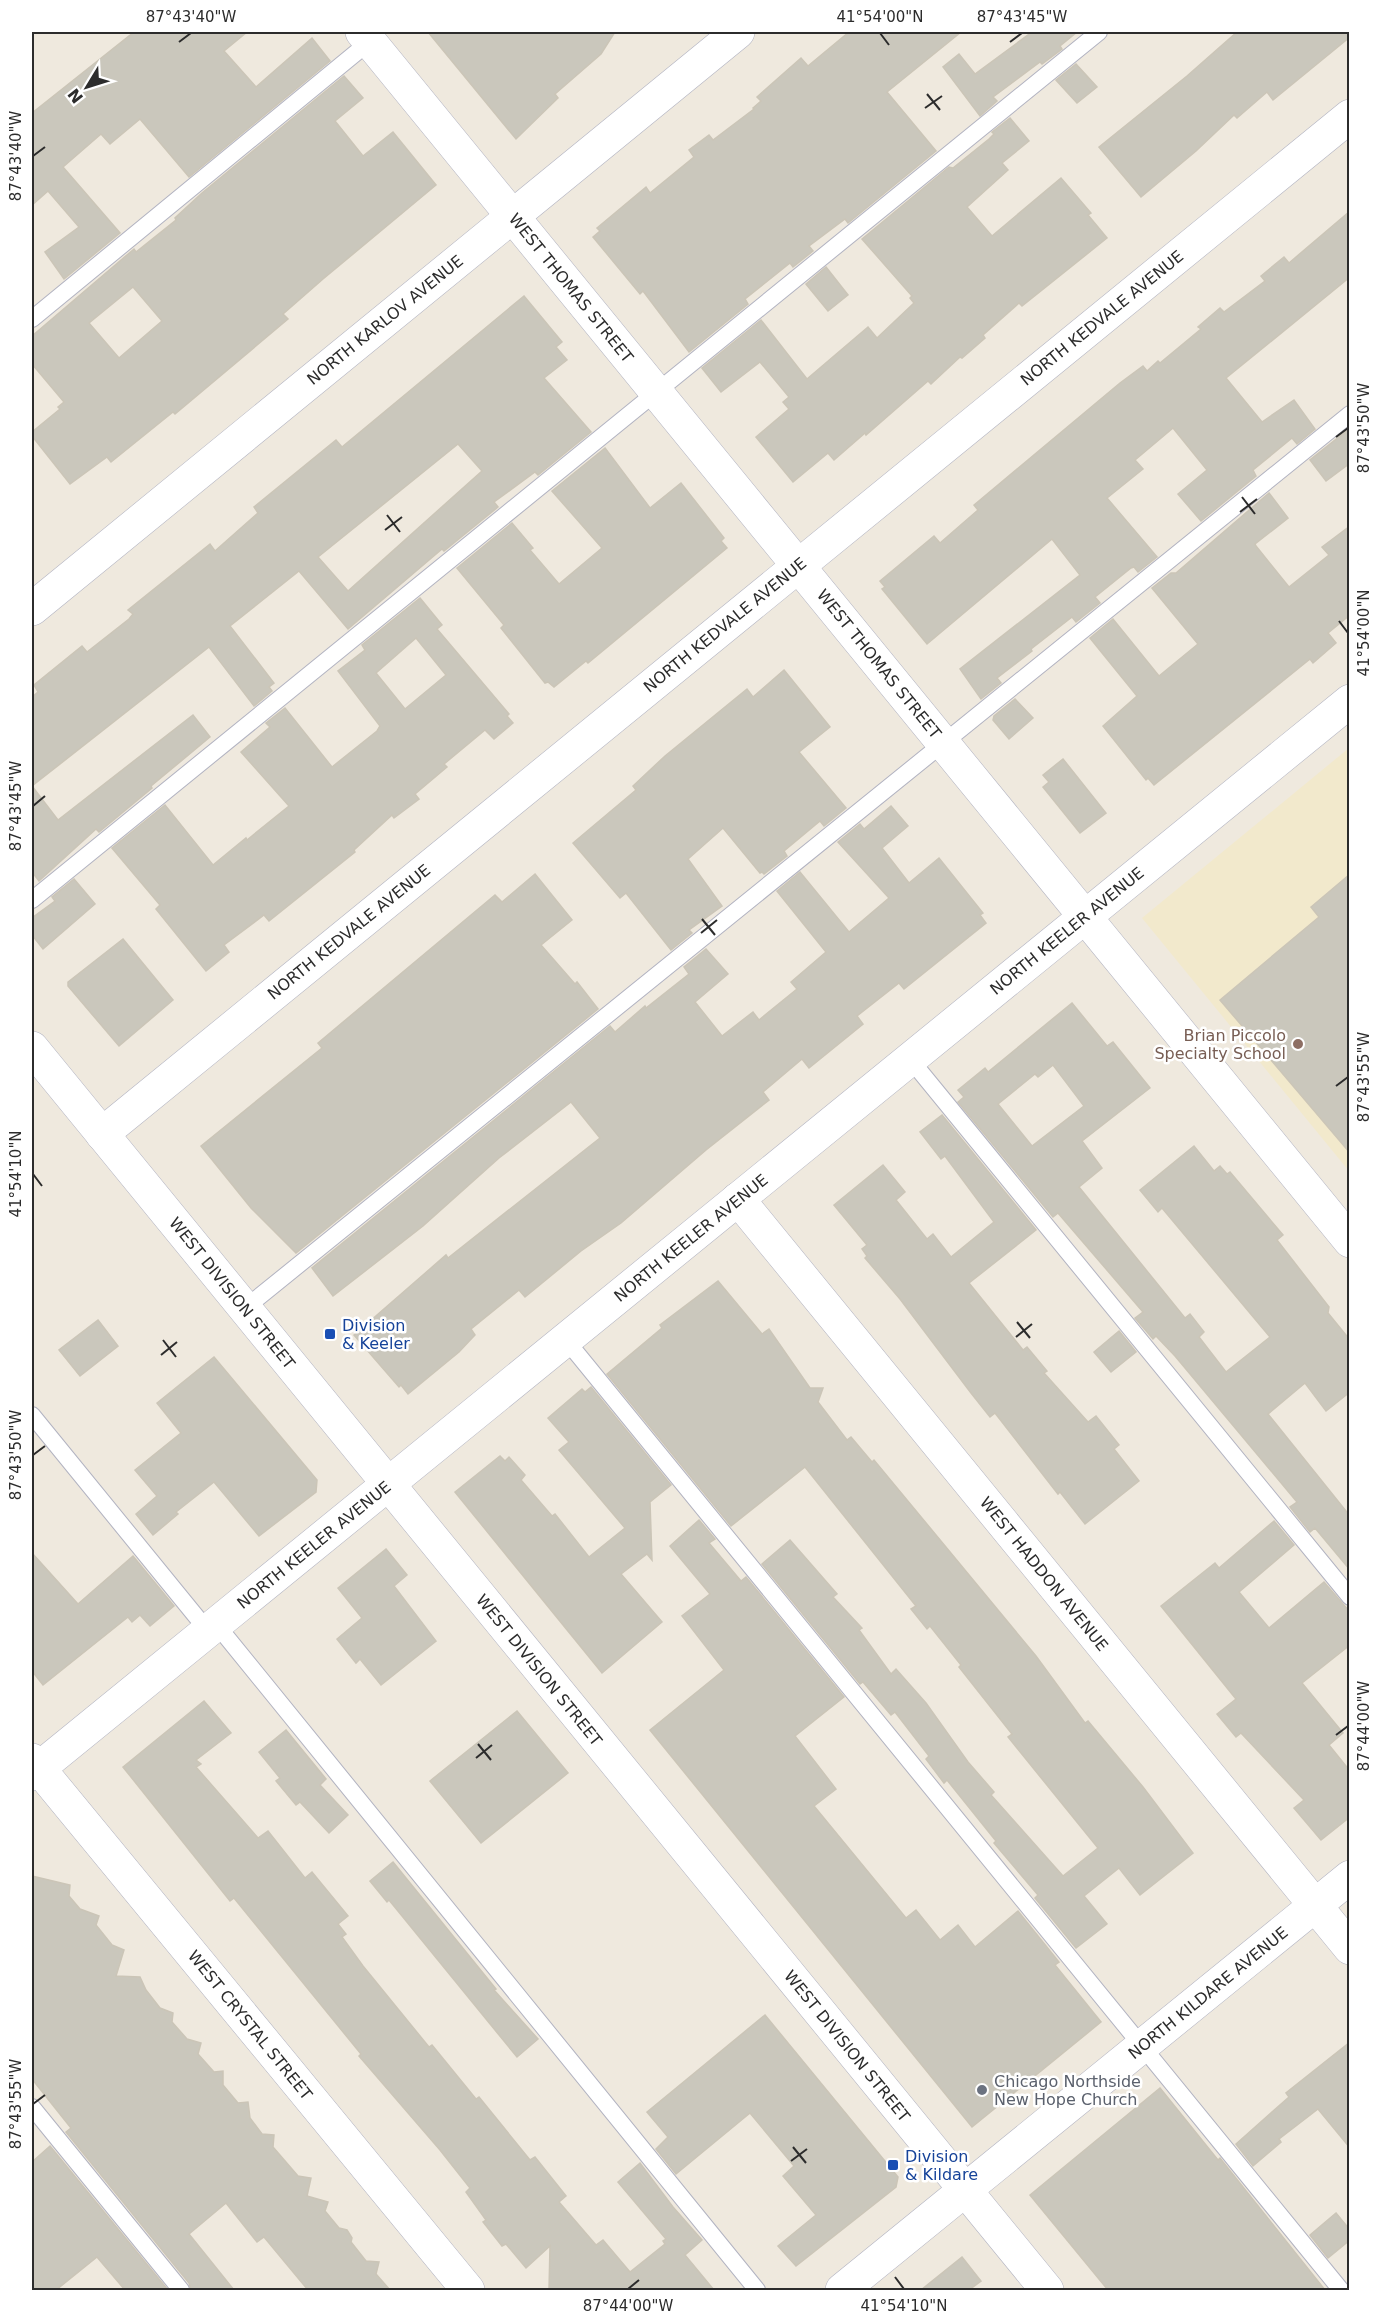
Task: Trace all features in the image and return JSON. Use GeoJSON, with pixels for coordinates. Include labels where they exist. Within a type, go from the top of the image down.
{"type":"FeatureCollection","features":[{"type":"Feature","properties":{"kind":"street","name":"NORTH KARLOV AVENUE"},"geometry":{"type":"LineString","coordinates":[[32,609],[738,32]]}},
{"type":"Feature","properties":{"kind":"street","name":"WEST THOMAS STREET"},"geometry":{"type":"LineString","coordinates":[[371,35],[512,216],[1350,1241]]}},
{"type":"Feature","properties":{"kind":"street","name":"NORTH KEDVALE AVENUE"},"geometry":{"type":"LineString","coordinates":[[102,1134],[1350,116]]}},
{"type":"Feature","properties":{"kind":"street","name":"NORTH KEELER AVENUE"},"geometry":{"type":"LineString","coordinates":[[34,1767],[212,1627],[1350,701]]}},
{"type":"Feature","properties":{"kind":"street","name":"WEST DIVISION STREET"},"geometry":{"type":"LineString","coordinates":[[32,1048],[1047,2290]]}},
{"type":"Feature","properties":{"kind":"street","name":"WEST HADDON AVENUE"},"geometry":{"type":"LineString","coordinates":[[738,1199],[1350,1948]]}},
{"type":"Feature","properties":{"kind":"street","name":"WEST CRYSTAL STREET"},"geometry":{"type":"LineString","coordinates":[[34,1767],[468,2290]]}},
{"type":"Feature","properties":{"kind":"street","name":"NORTH KILDARE AVENUE"},"geometry":{"type":"LineString","coordinates":[[842,2290],[1350,1877]]}},
{"type":"Feature","properties":{"kind":"lane"},"geometry":{"type":"LineString","coordinates":[[32,900],[1099,32]]}},
{"type":"Feature","properties":{"kind":"lane"},"geometry":{"type":"LineString","coordinates":[[32,319],[371,35]]}},
{"type":"Feature","properties":{"kind":"lane"},"geometry":{"type":"LineString","coordinates":[[244,1308],[1350,414]]}},
{"type":"Feature","properties":{"kind":"lane"},"geometry":{"type":"LineString","coordinates":[[910,1059],[1350,1597]]}},
{"type":"Feature","properties":{"kind":"lane"},"geometry":{"type":"LineString","coordinates":[[566,1340],[1341,2290]]}},
{"type":"Feature","properties":{"kind":"lane"},"geometry":{"type":"LineString","coordinates":[[32,1415],[212,1627],[757,2290]]}},
{"type":"Feature","properties":{"kind":"lane"},"geometry":{"type":"LineString","coordinates":[[32,2107],[181,2290]]}},
{"type":"Feature","properties":{"kind":"shaded area","name":"Brian Piccolo Specialty School"},"geometry":{"type":"Polygon","coordinates":[[[1349,748],[1349,1171],[1142,918],[1349,748]]]}},
{"type":"Feature","properties":{"kind":"building"},"geometry":{"type":"Polygon","coordinates":[[[134,32],[247,32],[224,51],[256,87],[312,38],[330,61],[189,177],[140,119],[110,144],[101,134],[63,167],[120,233],[64,279],[45,252],[79,227],[48,191],[32,205],[32,113],[134,32]]]}},
{"type":"Feature","properties":{"kind":"building"},"geometry":{"type":"Polygon","coordinates":[[[428,32],[615,32],[601,54],[555,94],[558,98],[516,139],[428,32]]]}},
{"type":"Feature","properties":{"kind":"building"},"geometry":{"type":"Polygon","coordinates":[[[849,32],[961,32],[887,92],[936,151],[848,223],[845,219],[809,246],[813,251],[793,267],[790,263],[745,299],[748,304],[689,352],[643,291],[640,294],[593,237],[600,231],[597,228],[646,187],[650,193],[694,157],[689,150],[709,135],[713,140],[754,109],[761,101],[757,97],[801,58],[808,66],[849,32]]]}},
{"type":"Feature","properties":{"kind":"building"},"geometry":{"type":"Polygon","coordinates":[[[1032,32],[1077,32],[1060,46],[1062,49],[1042,64],[1040,62],[993,97],[997,101],[980,116],[943,67],[959,54],[975,74],[1032,32]]]}},
{"type":"Feature","properties":{"kind":"building"},"geometry":{"type":"Polygon","coordinates":[[[1237,32],[1350,32],[1350,37],[1273,100],[1267,92],[1237,118],[1234,115],[1196,151],[1141,197],[1099,147],[1237,32]]]}},
{"type":"Feature","properties":{"kind":"building"},"geometry":{"type":"Polygon","coordinates":[[[1076,64],[1097,87],[1077,103],[1056,80],[1076,64]]]}},
{"type":"Feature","properties":{"kind":"building"},"geometry":{"type":"Polygon","coordinates":[[[344,76],[363,98],[335,121],[363,156],[393,132],[436,185],[283,314],[288,319],[175,414],[173,412],[111,462],[107,457],[70,484],[32,436],[32,432],[60,409],[58,407],[64,402],[32,364],[32,336],[134,249],[136,252],[176,220],[175,218],[344,76]],[[133,287],[89,323],[119,358],[162,321],[133,287]]]}},
{"type":"Feature","properties":{"kind":"building"},"geometry":{"type":"Polygon","coordinates":[[[1010,118],[1029,141],[1002,163],[1008,170],[967,207],[992,236],[1061,178],[1091,213],[1088,215],[1107,238],[1022,306],[1019,303],[983,335],[985,338],[962,358],[960,357],[931,384],[928,381],[834,460],[828,453],[793,482],[756,437],[789,409],[783,402],[789,397],[760,362],[721,392],[702,368],[761,320],[807,379],[868,327],[877,338],[914,303],[910,298],[912,296],[862,239],[949,167],[953,168],[989,139],[994,134],[992,132],[1010,118]]]}},
{"type":"Feature","properties":{"kind":"building"},"geometry":{"type":"Polygon","coordinates":[[[1350,211],[1350,277],[1226,378],[1262,422],[1294,400],[1315,429],[1297,444],[1292,438],[1253,470],[1256,476],[1201,521],[1178,494],[1207,470],[1173,428],[1135,460],[1143,469],[1107,498],[1157,557],[1138,572],[1134,567],[1131,568],[1095,597],[1100,603],[1076,622],[1072,617],[1031,649],[1032,651],[997,678],[1001,683],[981,699],[960,669],[1080,575],[1052,539],[927,644],[882,589],[885,587],[880,581],[934,536],[940,543],[978,510],[974,505],[1120,383],[1143,366],[1147,371],[1158,361],[1160,363],[1201,329],[1198,327],[1220,308],[1224,312],[1265,281],[1261,276],[1284,257],[1289,263],[1350,211]]]}},
{"type":"Feature","properties":{"kind":"building"},"geometry":{"type":"Polygon","coordinates":[[[826,267],[848,295],[828,311],[806,284],[826,267]]]}},
{"type":"Feature","properties":{"kind":"building"},"geometry":{"type":"Polygon","coordinates":[[[524,296],[562,342],[556,347],[567,360],[544,378],[591,432],[538,475],[535,472],[494,502],[498,507],[444,551],[442,549],[348,629],[299,571],[230,626],[274,683],[269,687],[272,691],[254,706],[209,647],[32,786],[32,697],[38,692],[34,685],[82,646],[87,652],[129,619],[133,614],[128,610],[210,544],[215,551],[258,513],[254,507],[336,440],[342,447],[524,296]],[[458,444],[318,557],[348,591],[482,471],[458,444]]]}},
{"type":"Feature","properties":{"kind":"building"},"geometry":{"type":"Polygon","coordinates":[[[1350,428],[1350,463],[1326,481],[1310,460],[1350,428]]]}},
{"type":"Feature","properties":{"kind":"building"},"geometry":{"type":"Polygon","coordinates":[[[605,448],[650,508],[681,483],[724,538],[721,541],[727,548],[588,663],[586,661],[554,687],[548,682],[545,683],[501,628],[504,625],[457,568],[512,523],[533,548],[530,550],[559,584],[602,548],[552,491],[605,448]]]}},
{"type":"Feature","properties":{"kind":"building"},"geometry":{"type":"Polygon","coordinates":[[[1269,493],[1288,518],[1255,544],[1289,587],[1329,555],[1322,547],[1350,526],[1350,615],[1328,633],[1336,643],[1313,663],[1310,659],[1154,785],[1148,778],[1146,780],[1103,726],[1137,696],[1090,638],[1113,619],[1159,676],[1198,644],[1152,588],[1171,573],[1176,573],[1269,493]]]}},
{"type":"Feature","properties":{"kind":"building"},"geometry":{"type":"Polygon","coordinates":[[[420,598],[442,625],[437,629],[509,714],[507,716],[513,723],[494,739],[485,730],[444,764],[447,767],[415,794],[419,799],[394,818],[392,815],[354,850],[355,852],[269,921],[264,915],[224,945],[229,952],[206,971],[156,909],[160,905],[112,848],[165,805],[213,865],[289,806],[241,752],[270,727],[266,723],[285,708],[332,767],[377,731],[380,726],[338,671],[365,650],[362,645],[420,598]],[[416,638],[376,673],[405,709],[446,675],[416,638]]]}},
{"type":"Feature","properties":{"kind":"building"},"geometry":{"type":"Polygon","coordinates":[[[784,670],[830,727],[799,752],[846,808],[824,826],[820,821],[784,851],[787,856],[764,874],[760,873],[723,828],[688,859],[722,906],[689,930],[692,933],[671,950],[626,893],[620,898],[573,843],[636,790],[633,786],[665,756],[747,689],[753,697],[784,670]]]}},
{"type":"Feature","properties":{"kind":"building"},"geometry":{"type":"Polygon","coordinates":[[[1015,699],[1033,718],[1009,739],[993,720],[994,716],[1015,699]]]}},
{"type":"Feature","properties":{"kind":"building"},"geometry":{"type":"Polygon","coordinates":[[[193,715],[210,737],[99,832],[96,829],[39,881],[32,872],[32,786],[58,820],[193,715]]]}},
{"type":"Feature","properties":{"kind":"building"},"geometry":{"type":"Polygon","coordinates":[[[1063,759],[1106,813],[1080,833],[1043,787],[1049,782],[1043,775],[1063,759]]]}},
{"type":"Feature","properties":{"kind":"building"},"geometry":{"type":"Polygon","coordinates":[[[891,806],[908,826],[882,848],[909,883],[939,858],[983,913],[980,915],[986,923],[904,989],[899,983],[857,1016],[863,1024],[809,1068],[802,1059],[763,1092],[769,1100],[706,1150],[621,1223],[581,1251],[525,1297],[519,1290],[471,1329],[475,1335],[459,1352],[408,1394],[401,1385],[399,1387],[354,1335],[446,1255],[448,1258],[600,1138],[571,1102],[499,1158],[423,1226],[333,1296],[312,1268],[610,1026],[615,1032],[645,1006],[646,1008],[689,974],[684,967],[706,949],[728,974],[695,1002],[722,1036],[753,1012],[759,1020],[797,989],[791,982],[826,952],[777,891],[800,872],[849,932],[889,898],[838,842],[860,824],[864,829],[891,806]]]}},
{"type":"Feature","properties":{"kind":"building"},"geometry":{"type":"Polygon","coordinates":[[[535,874],[572,920],[541,945],[575,984],[577,982],[598,1009],[296,1253],[251,1208],[201,1146],[322,1048],[318,1043],[495,895],[502,902],[535,874]]]}},
{"type":"Feature","properties":{"kind":"building"},"geometry":{"type":"Polygon","coordinates":[[[1350,874],[1350,1153],[1220,1000],[1319,917],[1311,907],[1350,874]]]}},
{"type":"Feature","properties":{"kind":"building"},"geometry":{"type":"Polygon","coordinates":[[[74,879],[95,904],[43,949],[32,935],[32,918],[55,901],[52,897],[74,879]]]}},
{"type":"Feature","properties":{"kind":"building"},"geometry":{"type":"Polygon","coordinates":[[[123,939],[173,1000],[119,1046],[68,986],[68,982],[123,939]]]}},
{"type":"Feature","properties":{"kind":"building"},"geometry":{"type":"Polygon","coordinates":[[[1072,1003],[1107,1046],[1113,1042],[1150,1088],[1082,1141],[1102,1168],[1079,1187],[1185,1318],[1190,1314],[1204,1332],[1199,1337],[1226,1372],[1270,1337],[1162,1208],[1158,1212],[1140,1190],[1194,1146],[1214,1171],[1220,1166],[1227,1174],[1230,1172],[1283,1235],[1277,1240],[1329,1307],[1328,1313],[1350,1340],[1350,1392],[1326,1411],[1305,1383],[1268,1414],[1350,1516],[1350,1570],[1315,1528],[1310,1532],[1290,1507],[1297,1502],[1175,1356],[1156,1336],[1153,1339],[1135,1318],[1143,1312],[1058,1213],[1053,1217],[958,1102],[964,1097],[958,1090],[985,1068],[988,1072],[1072,1003]],[[1053,1065],[1038,1077],[1035,1074],[998,1104],[1032,1146],[1084,1106],[1053,1065]]]}},
{"type":"Feature","properties":{"kind":"building"},"geometry":{"type":"Polygon","coordinates":[[[942,1115],[1036,1230],[969,1283],[1023,1350],[1027,1347],[1047,1371],[1044,1373],[1088,1422],[1096,1416],[1119,1445],[1114,1449],[1139,1481],[1085,1524],[1060,1492],[1058,1494],[995,1413],[990,1417],[971,1393],[900,1299],[865,1258],[867,1256],[862,1249],[867,1245],[834,1205],[883,1165],[905,1192],[896,1200],[927,1239],[933,1234],[951,1257],[994,1222],[945,1156],[941,1159],[920,1132],[942,1115]]]}},
{"type":"Feature","properties":{"kind":"building"},"geometry":{"type":"Polygon","coordinates":[[[718,1281],[762,1334],[769,1329],[810,1388],[823,1388],[818,1402],[847,1440],[851,1437],[872,1462],[874,1460],[1036,1656],[1085,1723],[1088,1721],[1143,1787],[1193,1853],[1140,1895],[1119,1868],[1084,1896],[1107,1924],[1076,1948],[1035,1898],[1038,1895],[994,1843],[996,1841],[947,1780],[944,1783],[926,1759],[929,1756],[895,1712],[891,1715],[863,1682],[860,1684],[762,1564],[790,1540],[837,1594],[833,1597],[862,1628],[859,1630],[891,1674],[896,1669],[926,1703],[968,1762],[994,1792],[991,1795],[1063,1876],[1098,1848],[1008,1737],[1012,1734],[959,1667],[961,1665],[930,1626],[927,1629],[911,1609],[916,1606],[805,1467],[731,1526],[607,1374],[662,1328],[660,1325],[718,1281]]]}},
{"type":"Feature","properties":{"kind":"building"},"geometry":{"type":"Polygon","coordinates":[[[98,1320],[118,1346],[80,1376],[59,1350],[98,1320]]]}},
{"type":"Feature","properties":{"kind":"building"},"geometry":{"type":"Polygon","coordinates":[[[1119,1331],[1136,1352],[1111,1372],[1094,1352],[1119,1331]]]}},
{"type":"Feature","properties":{"kind":"building"},"geometry":{"type":"Polygon","coordinates":[[[214,1357],[317,1480],[316,1492],[259,1536],[214,1482],[176,1512],[178,1514],[153,1535],[136,1514],[157,1496],[135,1470],[181,1433],[157,1403],[214,1357]]]}},
{"type":"Feature","properties":{"kind":"building"},"geometry":{"type":"Polygon","coordinates":[[[591,1387],[671,1485],[650,1502],[652,1560],[647,1554],[621,1574],[662,1622],[602,1673],[455,1492],[500,1456],[505,1461],[509,1457],[525,1475],[521,1480],[552,1516],[555,1514],[589,1557],[625,1528],[559,1450],[569,1442],[548,1418],[582,1389],[585,1392],[591,1387]]]}},
{"type":"Feature","properties":{"kind":"building"},"geometry":{"type":"Polygon","coordinates":[[[699,1520],[715,1539],[709,1543],[741,1581],[746,1577],[844,1697],[795,1736],[836,1789],[814,1806],[906,1918],[916,1910],[940,1940],[958,1925],[975,1947],[1018,1911],[1059,1962],[1055,1965],[1101,2022],[972,2127],[650,1730],[724,1670],[682,1616],[710,1594],[670,1546],[699,1520]]]}},
{"type":"Feature","properties":{"kind":"building"},"geometry":{"type":"Polygon","coordinates":[[[1274,1521],[1294,1545],[1239,1592],[1269,1628],[1324,1582],[1350,1612],[1350,1645],[1302,1683],[1343,1733],[1329,1745],[1350,1771],[1350,1817],[1321,1840],[1294,1808],[1304,1800],[1241,1733],[1236,1737],[1217,1714],[1236,1699],[1161,1606],[1215,1563],[1219,1568],[1274,1521]]]}},
{"type":"Feature","properties":{"kind":"building"},"geometry":{"type":"Polygon","coordinates":[[[386,1549],[407,1575],[394,1586],[436,1641],[381,1685],[360,1659],[356,1663],[337,1639],[362,1618],[338,1588],[386,1549]]]}},
{"type":"Feature","properties":{"kind":"building"},"geometry":{"type":"Polygon","coordinates":[[[32,1553],[78,1604],[133,1556],[174,1606],[150,1626],[140,1615],[132,1622],[128,1617],[43,1685],[32,1671],[32,1553]]]}},
{"type":"Feature","properties":{"kind":"building"},"geometry":{"type":"Polygon","coordinates":[[[204,1701],[231,1733],[196,1760],[201,1764],[196,1767],[258,1838],[268,1831],[305,1878],[312,1872],[348,1916],[338,1924],[346,1934],[342,1937],[363,1966],[429,2047],[432,2045],[476,2099],[479,2097],[530,2160],[535,2157],[566,2196],[559,2202],[596,2245],[603,2240],[630,2272],[665,2244],[663,2241],[666,2239],[618,2182],[640,2163],[673,2207],[702,2240],[685,2255],[714,2290],[549,2290],[550,2246],[526,2268],[506,2244],[502,2246],[483,2222],[486,2220],[466,2192],[470,2188],[440,2150],[359,2056],[361,2054],[234,1898],[230,1901],[123,1767],[204,1701]]]}},
{"type":"Feature","properties":{"kind":"building"},"geometry":{"type":"Polygon","coordinates":[[[517,1711],[568,1773],[481,1843],[430,1781],[517,1711]]]}},
{"type":"Feature","properties":{"kind":"building"},"geometry":{"type":"Polygon","coordinates":[[[286,1730],[326,1779],[320,1785],[348,1815],[329,1833],[300,1802],[296,1805],[276,1781],[280,1778],[259,1752],[286,1730]]]}},
{"type":"Feature","properties":{"kind":"building"},"geometry":{"type":"Polygon","coordinates":[[[393,1862],[496,1989],[494,1990],[538,2039],[517,2057],[389,1900],[387,1902],[370,1881],[393,1862]]]}},
{"type":"Feature","properties":{"kind":"building"},"geometry":{"type":"Polygon","coordinates":[[[32,1876],[70,1885],[69,1896],[80,1909],[99,1916],[96,1925],[112,1945],[124,1950],[116,1976],[140,1977],[146,1990],[160,2008],[173,2013],[172,2022],[187,2039],[201,2043],[198,2054],[214,2072],[223,2071],[223,2085],[238,2103],[248,2102],[250,2118],[262,2134],[274,2135],[273,2147],[298,2176],[311,2178],[307,2196],[328,2202],[325,2211],[339,2228],[347,2230],[352,2238],[351,2242],[366,2261],[379,2262],[376,2274],[390,2290],[308,2290],[264,2237],[257,2242],[226,2203],[189,2234],[234,2290],[191,2290],[189,2283],[66,2132],[71,2128],[32,2079],[32,1876]]]}},
{"type":"Feature","properties":{"kind":"building"},"geometry":{"type":"Polygon","coordinates":[[[765,2015],[898,2177],[896,2187],[796,2266],[778,2246],[816,2215],[783,2176],[794,2166],[750,2113],[676,2174],[656,2149],[668,2137],[647,2112],[765,2015]]]}},
{"type":"Feature","properties":{"kind":"building"},"geometry":{"type":"Polygon","coordinates":[[[1350,2042],[1350,2148],[1318,2109],[1279,2139],[1281,2142],[1253,2166],[1236,2144],[1289,2097],[1286,2093],[1350,2042]]]}},
{"type":"Feature","properties":{"kind":"building"},"geometry":{"type":"Polygon","coordinates":[[[1160,2088],[1218,2160],[1220,2158],[1325,2290],[1108,2290],[1030,2195],[1160,2088]]]}},
{"type":"Feature","properties":{"kind":"building"},"geometry":{"type":"Polygon","coordinates":[[[50,2146],[168,2290],[125,2290],[97,2257],[56,2290],[32,2290],[32,2162],[50,2146]]]}},
{"type":"Feature","properties":{"kind":"building"},"geometry":{"type":"Polygon","coordinates":[[[1336,2213],[1350,2230],[1350,2240],[1328,2258],[1310,2235],[1336,2213]]]}},
{"type":"Feature","properties":{"kind":"building"},"geometry":{"type":"Polygon","coordinates":[[[962,2257],[981,2281],[969,2290],[921,2290],[962,2257]]]}},
{"type":"Feature","properties":{"kind":"place","name":"Brian Piccolo Specialty School"},"geometry":{"type":"Point","coordinates":[1298,1044]}},
{"type":"Feature","properties":{"kind":"place","name":"Division & Keeler"},"geometry":{"type":"Point","coordinates":[330,1334]}},
{"type":"Feature","properties":{"kind":"place","name":"Chicago Northside New Hope Church"},"geometry":{"type":"Point","coordinates":[982,2090]}},
{"type":"Feature","properties":{"kind":"place","name":"Division & Kildare"},"geometry":{"type":"Point","coordinates":[893,2165]}}]}
